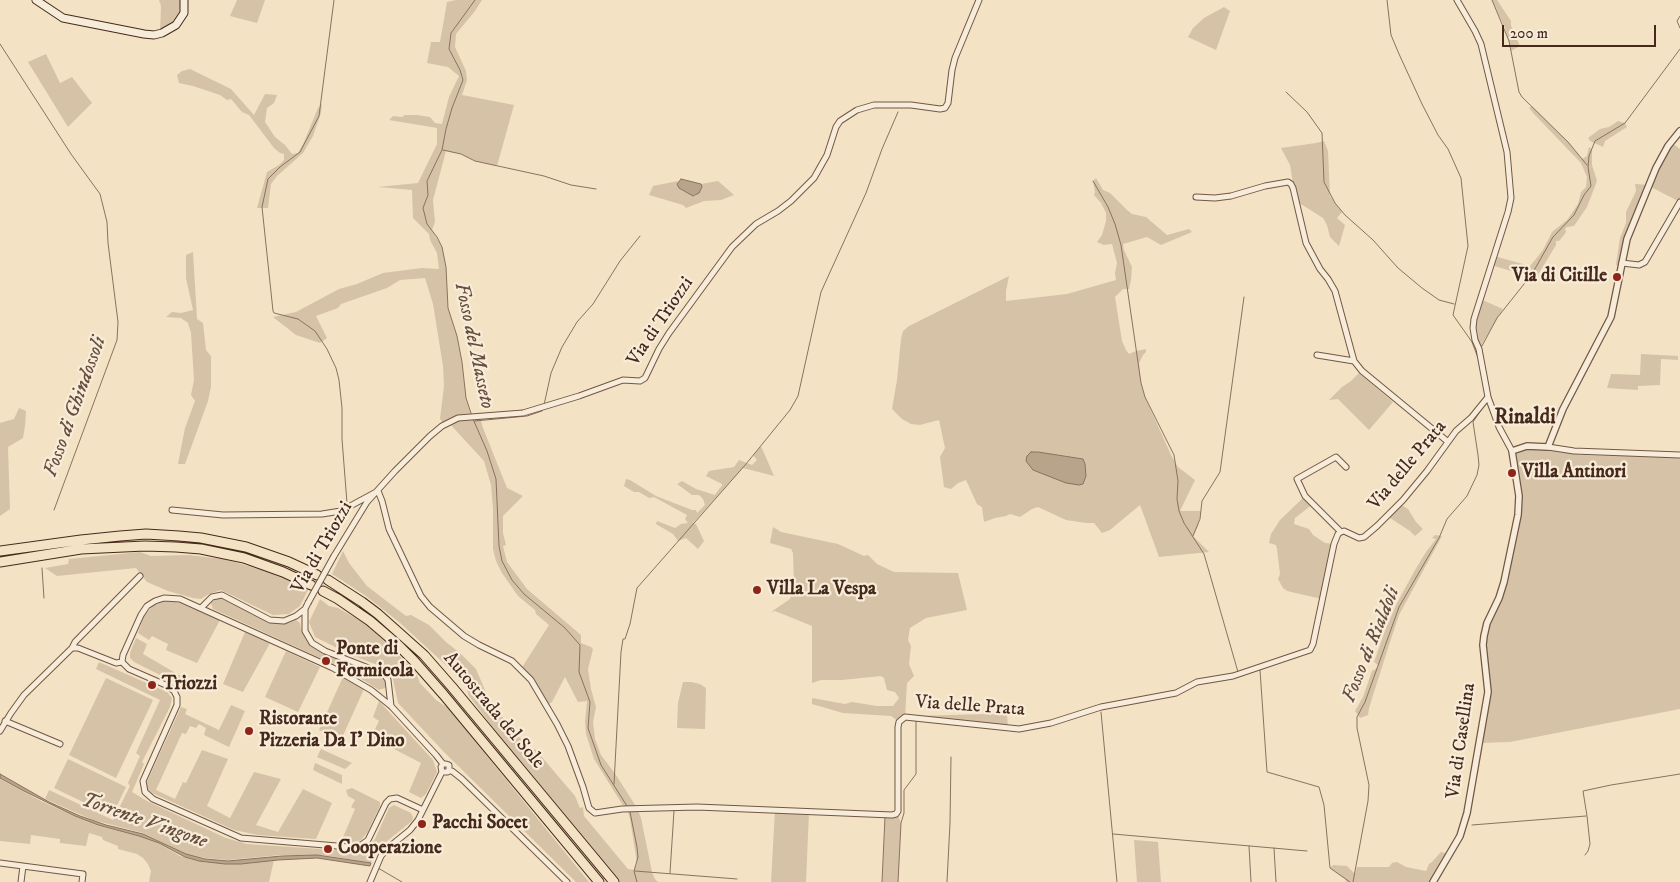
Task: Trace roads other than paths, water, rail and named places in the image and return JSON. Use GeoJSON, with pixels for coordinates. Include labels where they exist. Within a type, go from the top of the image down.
{"type":"FeatureCollection","features":[{"type":"Feature","properties":{"kind":"highway"},"geometry":{"type":"LineString","coordinates":[[0,551],[120,536],[146,534],[179,536],[201,538],[246,547],[318,575]]}},
{"type":"Feature","properties":{"kind":"highway"},"geometry":{"type":"LineString","coordinates":[[0,562],[81,548],[176,547],[201,549],[244,558],[283,572],[311,585]]}},
{"type":"Feature","properties":{"kind":"highway","name":"Autostrada del Sole"},"geometry":{"type":"LineString","coordinates":[[328,580],[378,614],[424,655],[614,882]]}},
{"type":"Feature","properties":{"kind":"highway","name":"Autostrada del Sole"},"geometry":{"type":"LineString","coordinates":[[323,591],[370,621],[414,661],[600,882]]}},
{"type":"Feature","properties":{"kind":"main road"},"geometry":{"type":"LineString","coordinates":[[36,0],[63,18],[154,35],[176,25],[184,13],[184,0]]}},
{"type":"Feature","properties":{"kind":"street","name":"Via di Triozzi"},"geometry":{"type":"LineString","coordinates":[[202,608],[212,597],[219,595],[270,620],[284,621],[296,616],[305,609],[367,502],[430,436],[442,426],[458,418],[523,413],[623,380],[640,381],[645,378],[669,333],[732,248],[756,224],[791,201],[814,178],[840,121],[857,110],[874,105],[911,105],[944,108],[948,102],[955,58],[979,0]]}},
{"type":"Feature","properties":{"kind":"street"},"geometry":{"type":"LineString","coordinates":[[1457,0],[1481,44],[1507,152],[1511,198],[1474,319],[1473,328],[1488,397],[1499,427],[1512,451],[1527,446],[1574,451],[1680,455]]}},
{"type":"Feature","properties":{"kind":"street"},"geometry":{"type":"LineString","coordinates":[[1548,447],[1563,409],[1611,317],[1627,239],[1656,168],[1668,146],[1680,131]]}},
{"type":"Feature","properties":{"kind":"street"},"geometry":{"type":"LineString","coordinates":[[1196,197],[1215,198],[1231,196],[1264,186],[1288,182],[1291,184],[1306,243],[1335,291],[1354,361],[1362,371],[1447,441]]}},
{"type":"Feature","properties":{"kind":"street"},"geometry":{"type":"LineString","coordinates":[[1622,263],[1639,265],[1646,262],[1680,202]]}},
{"type":"Feature","properties":{"kind":"street"},"geometry":{"type":"LineString","coordinates":[[1317,355],[1354,361]]}},
{"type":"Feature","properties":{"kind":"street","name":"Via delle Prata"},"geometry":{"type":"LineString","coordinates":[[378,491],[389,529],[421,596],[430,607],[464,636],[512,661],[531,680],[568,746],[591,811],[600,813],[632,808],[697,806],[896,814],[898,811],[898,727],[899,722],[905,717],[1019,729],[1051,723],[1101,707],[1176,693],[1197,682],[1233,676],[1310,650],[1313,644],[1334,544],[1341,532],[1344,531],[1359,538],[1364,537],[1377,526],[1403,500],[1456,430],[1471,418],[1488,397]]}},
{"type":"Feature","properties":{"kind":"street","name":"Via di Casellina"},"geometry":{"type":"LineString","coordinates":[[1433,882],[1460,836],[1466,819],[1488,692],[1484,636],[1504,582],[1518,515],[1519,496],[1512,451]]}},
{"type":"Feature","properties":{"kind":"street"},"geometry":{"type":"LineString","coordinates":[[1341,532],[1305,496],[1297,479],[1336,457],[1346,467]]}},
{"type":"Feature","properties":{"kind":"street"},"geometry":{"type":"LineString","coordinates":[[172,510],[223,515],[322,514],[341,511],[378,491]]}},
{"type":"Feature","properties":{"kind":"street"},"geometry":{"type":"LineString","coordinates":[[0,731],[24,695],[72,648],[75,642],[140,576]]}},
{"type":"Feature","properties":{"kind":"street"},"geometry":{"type":"LineString","coordinates":[[122,662],[123,654],[141,615],[151,603],[159,599],[173,597],[202,608],[341,673],[378,695],[391,706],[443,764],[449,766],[410,830],[388,848],[378,860],[371,880]]}},
{"type":"Feature","properties":{"kind":"street","name":"Via di Triozzi"},"geometry":{"type":"LineString","coordinates":[[305,609],[305,631],[312,642],[326,651],[381,672],[387,677],[389,685]]}},
{"type":"Feature","properties":{"kind":"street"},"geometry":{"type":"LineString","coordinates":[[72,648],[78,648],[116,663],[122,662]]}},
{"type":"Feature","properties":{"kind":"street"},"geometry":{"type":"LineString","coordinates":[[122,662],[129,669],[168,686],[175,692],[177,697],[177,705],[143,781],[145,792],[153,799],[241,838],[349,847],[361,845],[368,840],[386,803],[390,799],[397,798],[423,810]]}},
{"type":"Feature","properties":{"kind":"street"},"geometry":{"type":"LineString","coordinates":[[378,695],[384,693],[389,685]]}},
{"type":"Feature","properties":{"kind":"street"},"geometry":{"type":"LineString","coordinates":[[389,685],[391,706]]}},
{"type":"Feature","properties":{"kind":"street"},"geometry":{"type":"LineString","coordinates":[[5,721],[60,744]]}},
{"type":"Feature","properties":{"kind":"street"},"geometry":{"type":"LineString","coordinates":[[445,771],[452,771],[462,779],[567,882]]}},
{"type":"Feature","properties":{"kind":"street"},"geometry":{"type":"LineString","coordinates":[[0,863],[83,874],[82,882]]}},
{"type":"Feature","properties":{"kind":"street"},"geometry":{"type":"LineString","coordinates":[[21,882],[24,866]]}},
{"type":"Feature","properties":{"kind":"waterway"},"geometry":{"type":"LineString","coordinates":[[334,0],[319,116],[300,152],[268,179],[262,207],[273,311],[274,313],[298,319],[315,331],[327,349],[336,368],[342,408],[342,439],[347,503]]}},
{"type":"Feature","properties":{"kind":"waterway","name":"Fosso del Masseto"},"geometry":{"type":"LineString","coordinates":[[472,416],[466,398],[457,336],[448,308],[446,267],[442,247],[427,224],[423,208],[428,195],[427,181],[442,150],[452,108],[463,80],[449,49],[451,33],[475,0]]}},
{"type":"Feature","properties":{"kind":"waterway"},"geometry":{"type":"LineString","coordinates":[[1387,0],[1391,35],[1422,104],[1438,135],[1448,149],[1461,178],[1468,246],[1453,315],[1472,342],[1478,358]]}},
{"type":"Feature","properties":{"kind":"waterway"},"geometry":{"type":"LineString","coordinates":[[1492,0],[1509,41],[1519,92],[1568,142],[1587,165]]}},
{"type":"Feature","properties":{"kind":"waterway","name":"Fosso di Rialdoli"},"geometry":{"type":"LineString","coordinates":[[1680,16],[1677,21],[1680,28]]}},
{"type":"Feature","properties":{"kind":"waterway","name":"Fosso di Ghindossoli"},"geometry":{"type":"LineString","coordinates":[[0,44],[71,154],[100,194],[107,222],[118,322],[117,340],[54,510]]}},
{"type":"Feature","properties":{"kind":"waterway","name":"Fosso di Rialdoli"},"geometry":{"type":"LineString","coordinates":[[1479,347],[1482,346],[1497,318],[1532,274],[1553,237],[1574,215],[1591,186],[1588,167],[1589,156],[1595,141],[1625,123],[1680,49]]}},
{"type":"Feature","properties":{"kind":"waterway"},"geometry":{"type":"LineString","coordinates":[[1286,92],[1307,112],[1322,133],[1324,182],[1335,203],[1345,215],[1373,240],[1398,268],[1439,300],[1454,304]]}},
{"type":"Feature","properties":{"kind":"waterway"},"geometry":{"type":"LineString","coordinates":[[614,784],[621,652],[623,639],[625,639],[630,624],[637,588],[746,464],[790,410],[798,396],[821,292],[866,193],[898,112]]}},
{"type":"Feature","properties":{"kind":"waterway"},"geometry":{"type":"LineString","coordinates":[[443,150],[461,154],[475,161],[544,176],[571,185],[596,189]]}},
{"type":"Feature","properties":{"kind":"waterway"},"geometry":{"type":"LineString","coordinates":[[1093,181],[1108,207],[1121,245],[1141,383],[1145,397],[1174,455],[1178,481],[1177,499],[1179,511],[1184,523],[1204,554],[1238,672]]}},
{"type":"Feature","properties":{"kind":"waterway"},"geometry":{"type":"LineString","coordinates":[[544,405],[551,373],[562,347],[577,322],[593,304],[620,261],[640,236]]}},
{"type":"Feature","properties":{"kind":"waterway"},"geometry":{"type":"LineString","coordinates":[[1193,536],[1200,519],[1202,501],[1220,472],[1244,297]]}},
{"type":"Feature","properties":{"kind":"waterway","name":"Fosso di Rialdoli"},"geometry":{"type":"LineString","coordinates":[[1353,882],[1368,801],[1369,785],[1357,728],[1357,717],[1365,702],[1399,607],[1439,538],[1447,519],[1467,496],[1477,475],[1479,465],[1473,422],[1486,403]]}},
{"type":"Feature","properties":{"kind":"waterway"},"geometry":{"type":"LineString","coordinates":[[475,421],[527,416],[543,409]]}},
{"type":"Feature","properties":{"kind":"waterway","name":"Fosso del Masseto"},"geometry":{"type":"LineString","coordinates":[[473,419],[487,451],[496,479],[499,546],[502,561],[512,580],[524,594],[565,628],[580,645],[579,672],[590,702],[588,728],[601,765],[627,806]]}},
{"type":"Feature","properties":{"kind":"waterway","name":"Fosso di Ghindossoli"},"geometry":{"type":"LineString","coordinates":[[42,568],[44,598]]}},
{"type":"Feature","properties":{"kind":"waterway"},"geometry":{"type":"LineString","coordinates":[[1260,670],[1267,772],[1319,787],[1324,805],[1330,868],[1350,882]]}},
{"type":"Feature","properties":{"kind":"waterway"},"geometry":{"type":"LineString","coordinates":[[1101,712],[1117,882]]}},
{"type":"Feature","properties":{"kind":"waterway"},"geometry":{"type":"LineString","coordinates":[[898,882],[904,790],[916,774],[916,721]]}},
{"type":"Feature","properties":{"kind":"waterway"},"geometry":{"type":"LineString","coordinates":[[947,882],[951,757]]}},
{"type":"Feature","properties":{"kind":"waterway"},"geometry":{"type":"LineString","coordinates":[[1585,855],[1590,844],[1583,791],[1680,774]]}},
{"type":"Feature","properties":{"kind":"waterway"},"geometry":{"type":"LineString","coordinates":[[670,873],[674,811]]}},
{"type":"Feature","properties":{"kind":"waterway","name":"Fosso del Masseto"},"geometry":{"type":"LineString","coordinates":[[630,812],[637,847],[638,857],[634,871],[637,882]]}},
{"type":"Feature","properties":{"kind":"waterway"},"geometry":{"type":"LineString","coordinates":[[1472,825],[1586,816]]}},
{"type":"Feature","properties":{"kind":"waterway"},"geometry":{"type":"LineString","coordinates":[[882,882],[885,817]]}},
{"type":"Feature","properties":{"kind":"waterway"},"geometry":{"type":"LineString","coordinates":[[1113,834],[1307,851]]}},
{"type":"Feature","properties":{"kind":"waterway"},"geometry":{"type":"LineString","coordinates":[[1249,846],[1251,882]]}},
{"type":"Feature","properties":{"kind":"waterway"},"geometry":{"type":"LineString","coordinates":[[1274,848],[1276,882]]}},
{"type":"Feature","properties":{"kind":"waterway","name":"Torrente Vingone"},"geometry":{"type":"LineString","coordinates":[[378,868],[402,882]]}},
{"type":"Feature","properties":{"kind":"waterway"},"geometry":{"type":"LineString","coordinates":[[635,871],[737,879]]}},
{"type":"Feature","properties":{"kind":"place","name":"Via di Citille"},"geometry":{"type":"Point","coordinates":[1617,277]}},
{"type":"Feature","properties":{"kind":"place","name":"Villa Antinori"},"geometry":{"type":"Point","coordinates":[1512,473]}},
{"type":"Feature","properties":{"kind":"place","name":"Villa La Vespa"},"geometry":{"type":"Point","coordinates":[757,590]}},
{"type":"Feature","properties":{"kind":"place","name":"Ponte di Formicola"},"geometry":{"type":"Point","coordinates":[326,661]}},
{"type":"Feature","properties":{"kind":"place","name":"Triozzi"},"geometry":{"type":"Point","coordinates":[152,685]}},
{"type":"Feature","properties":{"kind":"place","name":"Ristorante Pizzeria Da I' Dino"},"geometry":{"type":"Point","coordinates":[249,731]}},
{"type":"Feature","properties":{"kind":"place","name":"Pacchi Socet"},"geometry":{"type":"Point","coordinates":[422,824]}},
{"type":"Feature","properties":{"kind":"place","name":"Cooperazione"},"geometry":{"type":"Point","coordinates":[328,849]}},
{"type":"Feature","properties":{"kind":"district","name":"Rinaldi"},"geometry":{"type":"Point","coordinates":[1525,419]}}]}
